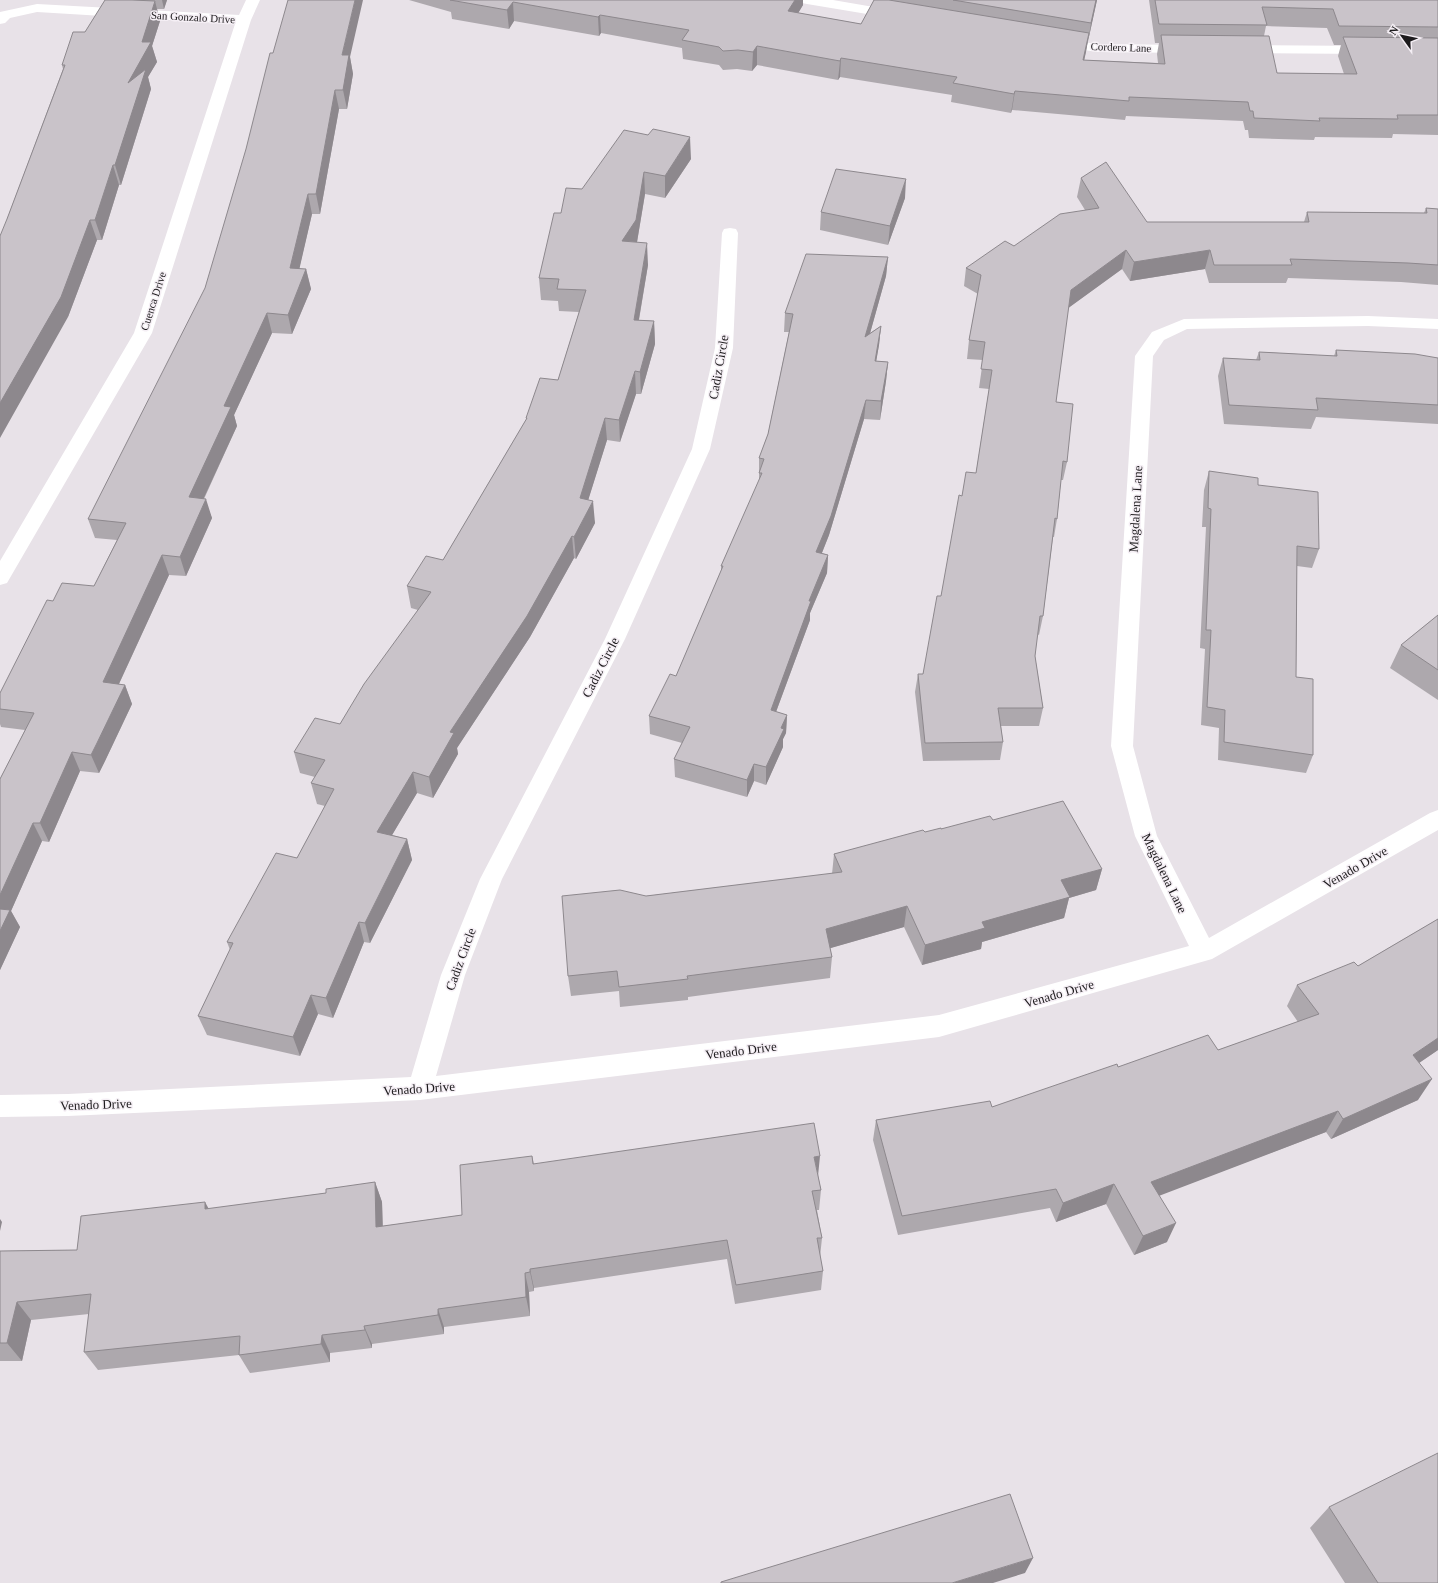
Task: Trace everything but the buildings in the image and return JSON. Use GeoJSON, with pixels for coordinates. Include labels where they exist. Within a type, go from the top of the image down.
{"type":"FeatureCollection","features":[{"type":"Feature","properties":{"kind":"street","name":"Cuenca Drive"},"geometry":{"type":"LineString","coordinates":[[0,578],[143,333],[244,20],[253,0]]}},
{"type":"Feature","properties":{"kind":"street"},"geometry":{"type":"LineString","coordinates":[[807,0],[909,17]]}},
{"type":"Feature","properties":{"kind":"street","name":"San Gonzalo Drive"},"geometry":{"type":"LineString","coordinates":[[0,20],[5,16],[36,8],[244,20]]}},
{"type":"Feature","properties":{"kind":"street","name":"Cordero Lane"},"geometry":{"type":"LineString","coordinates":[[1042,39],[1097,48],[1200,49]]}},
{"type":"Feature","properties":{"kind":"street"},"geometry":{"type":"LineString","coordinates":[[1232,49],[1382,50]]}},
{"type":"Feature","properties":{"kind":"street","name":"Cadiz Circle"},"geometry":{"type":"LineString","coordinates":[[420,1088],[453,975],[492,879],[615,639],[701,449],[724,348],[730,233]]}},
{"type":"Feature","properties":{"kind":"street","name":"Magdalena Lane"},"geometry":{"type":"LineString","coordinates":[[1204,952],[1146,836],[1122,746],[1144,356],[1158,336],[1184,324],[1368,321],[1438,324]]}},
{"type":"Feature","properties":{"kind":"street","name":"Venado Drive"},"geometry":{"type":"LineString","coordinates":[[0,1106],[76,1105],[448,1086],[939,1026],[1204,952],[1438,820]]}}]}
